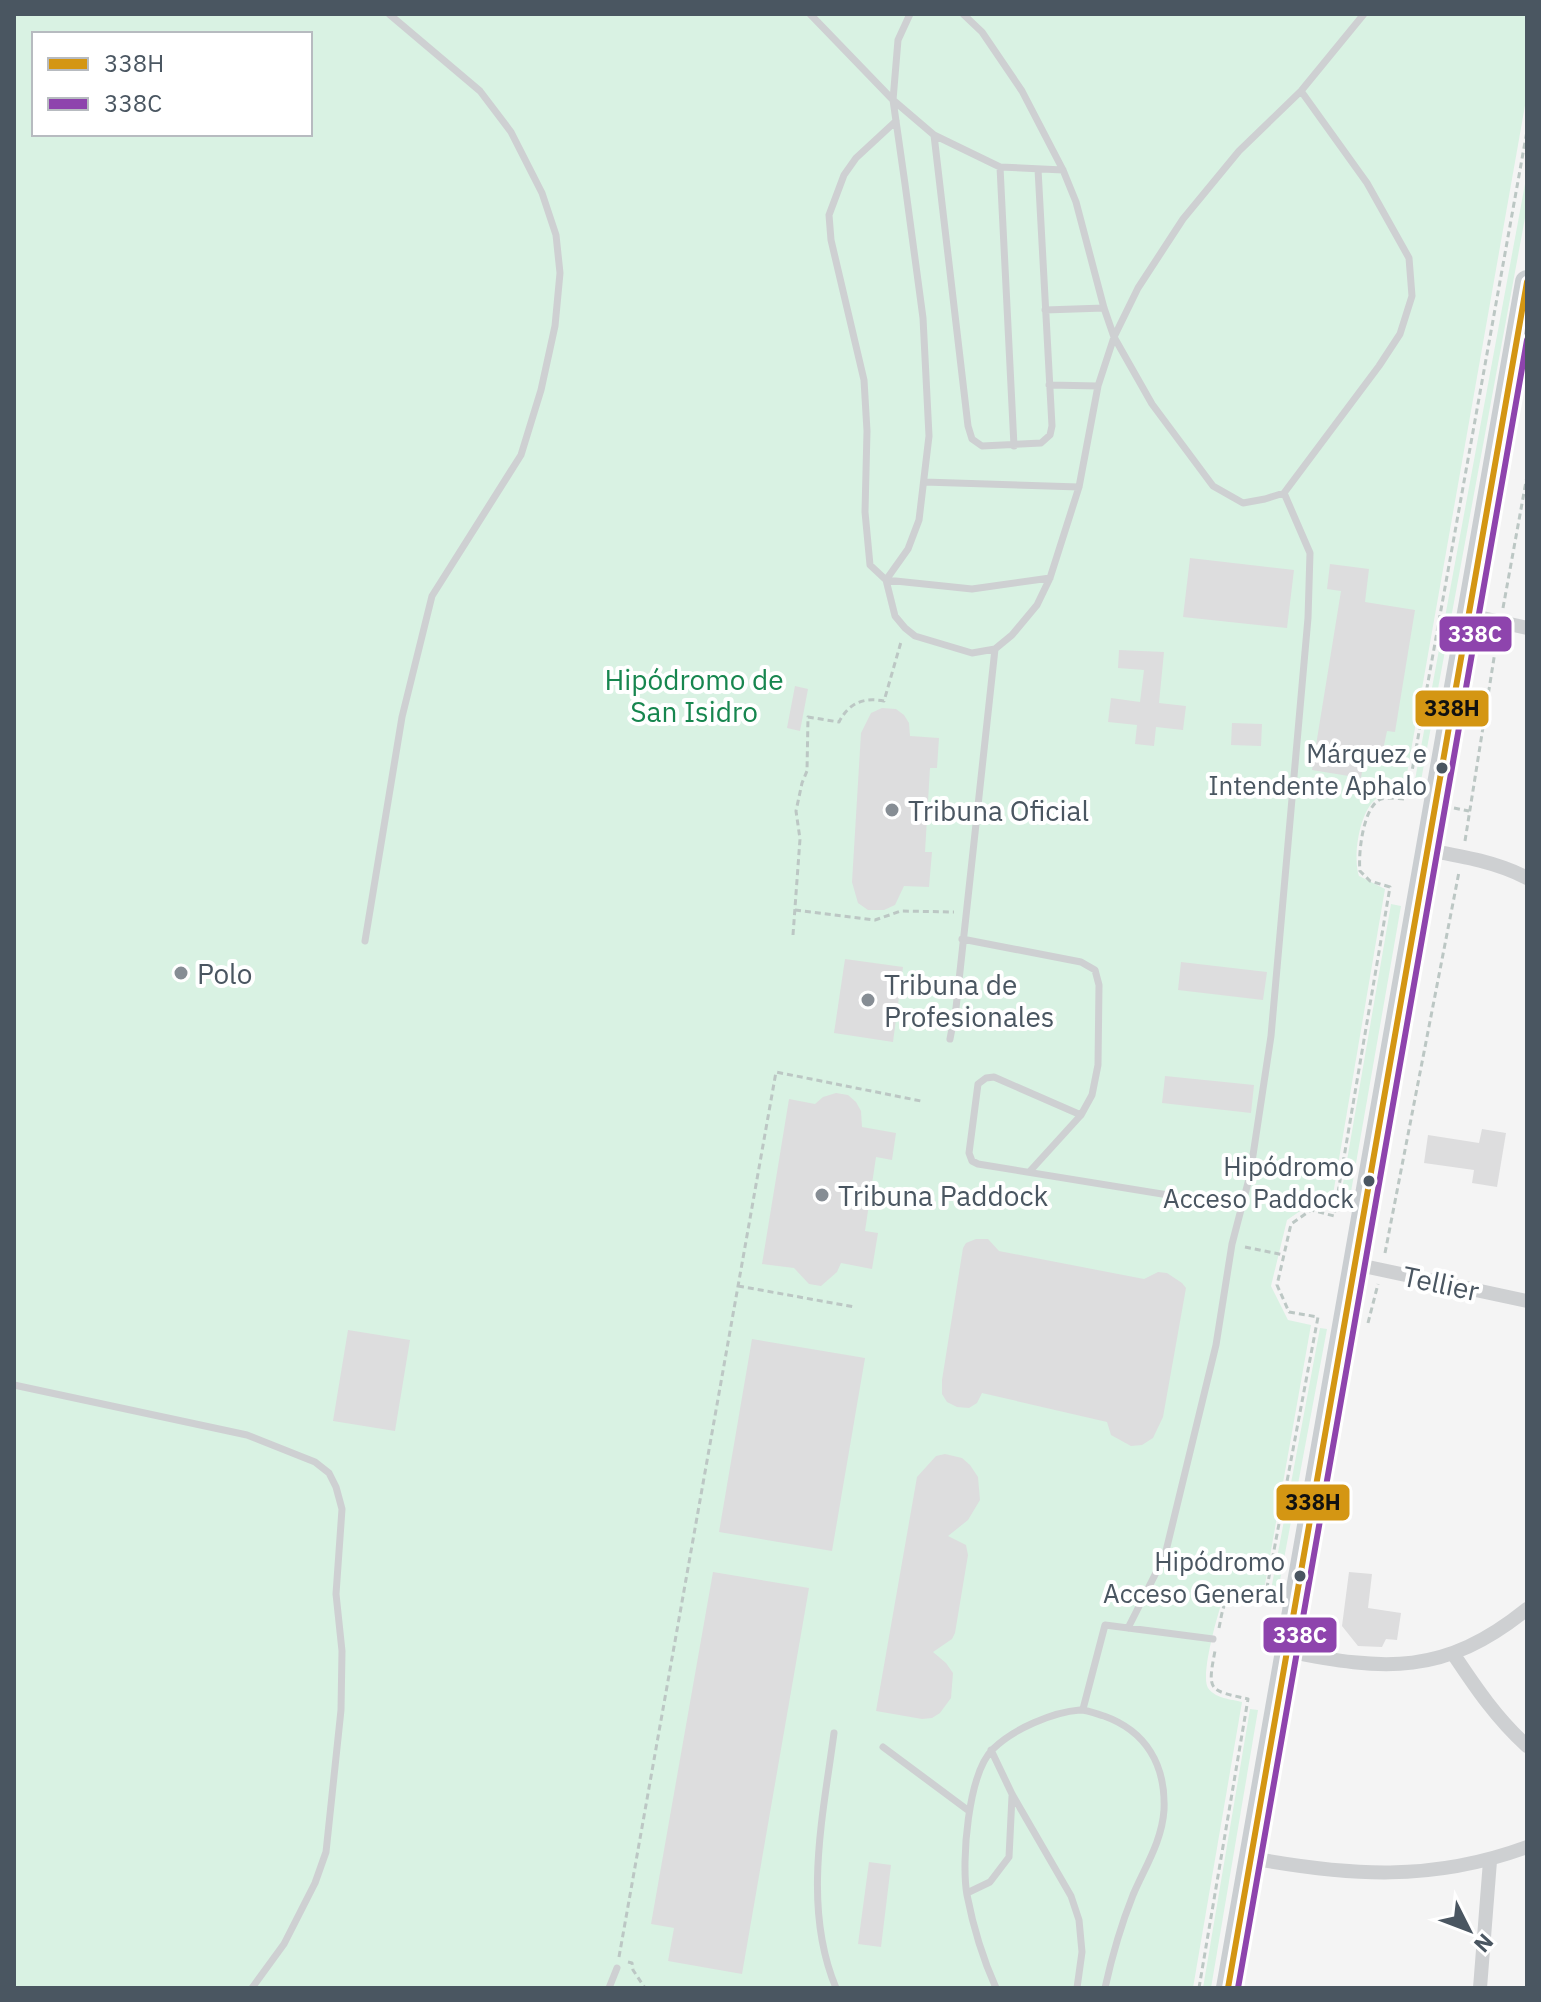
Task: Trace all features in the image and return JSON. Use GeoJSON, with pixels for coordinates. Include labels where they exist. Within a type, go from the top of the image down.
{"type":"FeatureCollection","features":[{"type":"Feature","properties":{"kind":"main road"},"geometry":{"type":"LineString","coordinates":[[1228,1988],[1527,282]]}},
{"type":"Feature","properties":{"kind":"street"},"geometry":{"type":"LineString","coordinates":[[1469,615],[1527,628]]}},
{"type":"Feature","properties":{"kind":"street"},"geometry":{"type":"LineString","coordinates":[[1427,850],[1462,856],[1515,871],[1527,878]]}},
{"type":"Feature","properties":{"kind":"street","name":"Tellier"},"geometry":{"type":"LineString","coordinates":[[1354,1264],[1527,1301]]}},
{"type":"Feature","properties":{"kind":"street"},"geometry":{"type":"LineString","coordinates":[[1286,1651],[1348,1662],[1392,1665],[1454,1655],[1500,1631],[1527,1609]]}},
{"type":"Feature","properties":{"kind":"street"},"geometry":{"type":"LineString","coordinates":[[1454,1655],[1485,1702],[1527,1746]]}},
{"type":"Feature","properties":{"kind":"street"},"geometry":{"type":"LineString","coordinates":[[1251,1858],[1334,1872],[1379,1874],[1490,1861],[1527,1847]]}},
{"type":"Feature","properties":{"kind":"street"},"geometry":{"type":"LineString","coordinates":[[1480,1988],[1490,1861]]}},
{"type":"Feature","properties":{"kind":"lane"},"geometry":{"type":"LineString","coordinates":[[365,941],[402,717],[432,596],[521,455],[541,390],[555,326],[560,273],[556,235],[542,193],[511,132],[480,91],[389,14]]}},
{"type":"Feature","properties":{"kind":"lane"},"geometry":{"type":"LineString","coordinates":[[810,14],[893,100],[934,135],[1000,167],[1063,170]]}},
{"type":"Feature","properties":{"kind":"lane"},"geometry":{"type":"LineString","coordinates":[[886,580],[908,549],[919,520],[929,436],[923,318],[893,100],[898,40],[910,14]]}},
{"type":"Feature","properties":{"kind":"lane"},"geometry":{"type":"LineString","coordinates":[[963,14],[982,32],[1022,91],[1063,170],[1076,202],[1114,337],[1152,404],[1213,486],[1243,503],[1284,493],[1400,334],[1412,296],[1409,258],[1367,183],[1301,91]]}},
{"type":"Feature","properties":{"kind":"lane"},"geometry":{"type":"LineString","coordinates":[[896,121],[856,158],[844,175],[829,215],[831,240],[864,380],[867,431],[865,512],[870,565],[886,580],[895,616],[905,628],[915,636],[972,653],[995,649],[1012,635],[1037,605],[1050,578],[1079,487],[1098,386],[1114,337],[1138,288],[1183,219],[1239,151],[1301,91],[1364,14]]}},
{"type":"Feature","properties":{"kind":"lane"},"geometry":{"type":"LineString","coordinates":[[934,135],[968,426],[972,439],[982,446],[1041,443],[1050,435],[1052,426],[1038,169]]}},
{"type":"Feature","properties":{"kind":"lane"},"geometry":{"type":"LineString","coordinates":[[1000,167],[1014,446]]}},
{"type":"Feature","properties":{"kind":"lane"},"geometry":{"type":"LineString","coordinates":[[1045,310],[1104,308]]}},
{"type":"Feature","properties":{"kind":"lane"},"geometry":{"type":"LineString","coordinates":[[1049,385],[1098,386]]}},
{"type":"Feature","properties":{"kind":"lane"},"geometry":{"type":"LineString","coordinates":[[924,482],[1079,487]]}},
{"type":"Feature","properties":{"kind":"lane"},"geometry":{"type":"LineString","coordinates":[[1128,1628],[1165,1555],[1216,1345],[1232,1244],[1256,1141],[1271,1036],[1308,618],[1310,553],[1284,493]]}},
{"type":"Feature","properties":{"kind":"lane"},"geometry":{"type":"LineString","coordinates":[[886,580],[972,589],[1050,578]]}},
{"type":"Feature","properties":{"kind":"lane"},"geometry":{"type":"LineString","coordinates":[[950,1039],[956,1008],[995,649]]}},
{"type":"Feature","properties":{"kind":"lane"},"geometry":{"type":"LineString","coordinates":[[962,939],[1081,962],[1095,970],[1099,985],[1098,1065],[1092,1095],[1081,1115],[1031,1170]]}},
{"type":"Feature","properties":{"kind":"lane"},"geometry":{"type":"LineString","coordinates":[[1081,1115],[994,1077],[986,1078],[978,1084],[969,1153],[972,1161],[1242,1207]]}},
{"type":"Feature","properties":{"kind":"lane"},"geometry":{"type":"LineString","coordinates":[[14,1385],[247,1435],[315,1462],[329,1473],[336,1487],[342,1509],[336,1594],[342,1651],[341,1710],[326,1852],[315,1883],[284,1944],[252,1988]]}},
{"type":"Feature","properties":{"kind":"lane"},"geometry":{"type":"LineString","coordinates":[[1083,1709],[1105,1625],[1213,1639]]}},
{"type":"Feature","properties":{"kind":"lane"},"geometry":{"type":"LineString","coordinates":[[996,1988],[967,1893],[969,1811],[977,1780],[991,1750],[1035,1721],[1083,1709],[1134,1730],[1152,1751],[1160,1776],[1164,1807],[1161,1835],[1123,1920],[1105,1988]]}},
{"type":"Feature","properties":{"kind":"lane"},"geometry":{"type":"LineString","coordinates":[[834,1733],[816,1861],[821,1929],[836,1988]]}},
{"type":"Feature","properties":{"kind":"lane"},"geometry":{"type":"LineString","coordinates":[[883,1747],[969,1811]]}},
{"type":"Feature","properties":{"kind":"lane"},"geometry":{"type":"LineString","coordinates":[[991,1750],[1012,1794],[1071,1896],[1079,1920],[1082,1952],[1077,1988]]}},
{"type":"Feature","properties":{"kind":"lane"},"geometry":{"type":"LineString","coordinates":[[967,1893],[990,1882],[1009,1857],[1012,1794]]}},
{"type":"Feature","properties":{"kind":"lane"},"geometry":{"type":"LineString","coordinates":[[609,1988],[617,1968]]}},
{"type":"Feature","properties":{"kind":"path"},"geometry":{"type":"LineString","coordinates":[[1199,1988],[1248,1699],[1224,1694],[1209,1680],[1228,1597],[1239,1592],[1265,1598],[1318,1317],[1289,1312],[1277,1285],[1291,1224],[1311,1210],[1334,1216],[1390,887],[1370,881],[1360,871],[1367,814],[1383,798],[1407,799],[1527,131]]}},
{"type":"Feature","properties":{"kind":"path"},"geometry":{"type":"LineString","coordinates":[[1344,1322],[1367,1325],[1381,1270],[1462,856],[1527,476]]}},
{"type":"Feature","properties":{"kind":"path"},"geometry":{"type":"LineString","coordinates":[[793,935],[800,839],[796,811],[807,771],[808,717],[839,722],[855,703],[870,699],[884,701],[905,628]]}},
{"type":"Feature","properties":{"kind":"path"},"geometry":{"type":"LineString","coordinates":[[795,910],[875,920],[901,911],[965,913]]}},
{"type":"Feature","properties":{"kind":"path"},"geometry":{"type":"LineString","coordinates":[[645,1988],[632,1963],[618,1960],[776,1072],[921,1101]]}},
{"type":"Feature","properties":{"kind":"path"},"geometry":{"type":"LineString","coordinates":[[1232,1244],[1284,1255]]}},
{"type":"Feature","properties":{"kind":"path"},"geometry":{"type":"LineString","coordinates":[[738,1286],[855,1307]]}},
{"type":"Feature","properties":{"kind":"green space","name":"Hipódromo de San Isidro"},"geometry":{"type":"Polygon","coordinates":[[[14,14],[1527,14],[1527,94],[1403,796],[1386,795],[1376,799],[1369,807],[1360,830],[1357,856],[1359,876],[1385,889],[1331,1206],[1312,1203],[1287,1220],[1271,1286],[1288,1320],[1311,1325],[1264,1590],[1242,1588],[1224,1596],[1208,1658],[1206,1681],[1211,1692],[1242,1702],[1193,1988],[14,1988],[14,14]]]}},
{"type":"Feature","properties":{"kind":"green space"},"geometry":{"type":"Polygon","coordinates":[[[1527,173],[1527,207],[1418,797],[1412,796],[1527,173]]]}},
{"type":"Feature","properties":{"kind":"green space"},"geometry":{"type":"Polygon","coordinates":[[[1391,904],[1401,906],[1348,1209],[1339,1207],[1391,904]]]}},
{"type":"Feature","properties":{"kind":"green space"},"geometry":{"type":"Polygon","coordinates":[[[1320,1328],[1327,1329],[1278,1591],[1271,1590],[1320,1328]]]}},
{"type":"Feature","properties":{"kind":"green space"},"geometry":{"type":"Polygon","coordinates":[[[1250,1709],[1258,1710],[1211,1988],[1203,1988],[1250,1709]]]}},
{"type":"Feature","properties":{"kind":"building"},"geometry":{"type":"Polygon","coordinates":[[[1190,558],[1294,570],[1287,628],[1183,617],[1190,558]]]}},
{"type":"Feature","properties":{"kind":"building"},"geometry":{"type":"Polygon","coordinates":[[[1330,564],[1369,569],[1365,602],[1415,610],[1395,732],[1387,731],[1383,750],[1366,747],[1361,778],[1312,770],[1341,591],[1327,589],[1330,564]]]}},
{"type":"Feature","properties":{"kind":"building"},"geometry":{"type":"Polygon","coordinates":[[[1119,650],[1164,652],[1159,703],[1186,706],[1183,730],[1156,727],[1154,746],[1135,744],[1137,725],[1108,722],[1111,698],[1140,702],[1144,670],[1118,668],[1119,650]]]}},
{"type":"Feature","properties":{"kind":"building"},"geometry":{"type":"Polygon","coordinates":[[[795,686],[808,689],[800,731],[787,728],[795,686]]]}},
{"type":"Feature","properties":{"kind":"building","name":"Tribuna Oficial"},"geometry":{"type":"Polygon","coordinates":[[[882,708],[896,709],[904,715],[909,723],[910,736],[939,738],[937,768],[930,768],[925,852],[932,852],[929,887],[904,886],[895,905],[884,910],[868,910],[858,903],[852,882],[861,733],[871,713],[882,708]]]}},
{"type":"Feature","properties":{"kind":"building"},"geometry":{"type":"Polygon","coordinates":[[[1232,723],[1262,724],[1261,746],[1231,745],[1232,723]]]}},
{"type":"Feature","properties":{"kind":"building","name":"Tribuna de Profesionales"},"geometry":{"type":"Polygon","coordinates":[[[845,959],[903,967],[893,1042],[834,1033],[845,959]]]}},
{"type":"Feature","properties":{"kind":"building"},"geometry":{"type":"Polygon","coordinates":[[[1181,962],[1267,972],[1263,1000],[1178,990],[1181,962]]]}},
{"type":"Feature","properties":{"kind":"building"},"geometry":{"type":"Polygon","coordinates":[[[1165,1076],[1254,1085],[1251,1113],[1162,1103],[1165,1076]]]}},
{"type":"Feature","properties":{"kind":"building","name":"Tribuna Paddock"},"geometry":{"type":"Polygon","coordinates":[[[836,1093],[848,1095],[856,1102],[861,1111],[862,1127],[896,1133],[892,1160],[876,1157],[865,1231],[878,1233],[872,1269],[841,1263],[837,1272],[821,1286],[809,1284],[794,1268],[762,1264],[789,1099],[815,1104],[823,1097],[836,1093]]]}},
{"type":"Feature","properties":{"kind":"building"},"geometry":{"type":"Polygon","coordinates":[[[1482,1129],[1506,1133],[1497,1187],[1472,1183],[1474,1170],[1424,1163],[1428,1135],[1479,1143],[1482,1129]]]}},
{"type":"Feature","properties":{"kind":"building"},"geometry":{"type":"Polygon","coordinates":[[[988,1239],[999,1251],[1144,1279],[1158,1272],[1167,1273],[1182,1283],[1186,1288],[1163,1417],[1153,1438],[1142,1445],[1131,1446],[1111,1435],[1107,1422],[982,1393],[977,1403],[969,1408],[947,1402],[942,1394],[942,1380],[963,1248],[966,1243],[988,1239]]]}},
{"type":"Feature","properties":{"kind":"building"},"geometry":{"type":"Polygon","coordinates":[[[348,1330],[410,1340],[395,1431],[333,1421],[348,1330]]]}},
{"type":"Feature","properties":{"kind":"building"},"geometry":{"type":"Polygon","coordinates":[[[752,1339],[865,1358],[832,1551],[719,1532],[752,1339]]]}},
{"type":"Feature","properties":{"kind":"building"},"geometry":{"type":"Polygon","coordinates":[[[945,1454],[962,1458],[970,1465],[978,1477],[980,1500],[968,1520],[948,1536],[966,1545],[968,1555],[955,1633],[952,1639],[933,1652],[953,1673],[951,1698],[932,1718],[876,1711],[917,1477],[936,1456],[945,1454]]]}},
{"type":"Feature","properties":{"kind":"building"},"geometry":{"type":"Polygon","coordinates":[[[713,1572],[809,1588],[742,1974],[668,1961],[674,1928],[651,1924],[713,1572]]]}},
{"type":"Feature","properties":{"kind":"building"},"geometry":{"type":"Polygon","coordinates":[[[1349,1572],[1372,1574],[1368,1608],[1401,1613],[1397,1640],[1386,1639],[1382,1647],[1358,1646],[1342,1626],[1349,1572]]]}},
{"type":"Feature","properties":{"kind":"building"},"geometry":{"type":"Polygon","coordinates":[[[869,1862],[891,1865],[881,1947],[858,1944],[869,1862]]]}},
{"type":"Feature","properties":{"kind":"transit line","name":"338H"},"geometry":{"type":"LineString","coordinates":[[1228,1988],[1527,282]]}},
{"type":"Feature","properties":{"kind":"transit line","name":"338C"},"geometry":{"type":"LineString","coordinates":[[1238,1988],[1527,340]]}},
{"type":"Feature","properties":{"kind":"place","name":"Márquez e Intendente Aphalo"},"geometry":{"type":"Point","coordinates":[1442,768]}},
{"type":"Feature","properties":{"kind":"place","name":"Tribuna Oficial"},"geometry":{"type":"Point","coordinates":[892,810]}},
{"type":"Feature","properties":{"kind":"place","name":"Polo"},"geometry":{"type":"Point","coordinates":[181,973]}},
{"type":"Feature","properties":{"kind":"place","name":"Tribuna de Profesionales"},"geometry":{"type":"Point","coordinates":[868,1000]}},
{"type":"Feature","properties":{"kind":"place","name":"Hipódromo Acceso Paddock"},"geometry":{"type":"Point","coordinates":[1369,1181]}},
{"type":"Feature","properties":{"kind":"place","name":"Tribuna Paddock"},"geometry":{"type":"Point","coordinates":[822,1195]}},
{"type":"Feature","properties":{"kind":"place","name":"Hipódromo Acceso General"},"geometry":{"type":"Point","coordinates":[1300,1576]}}]}
